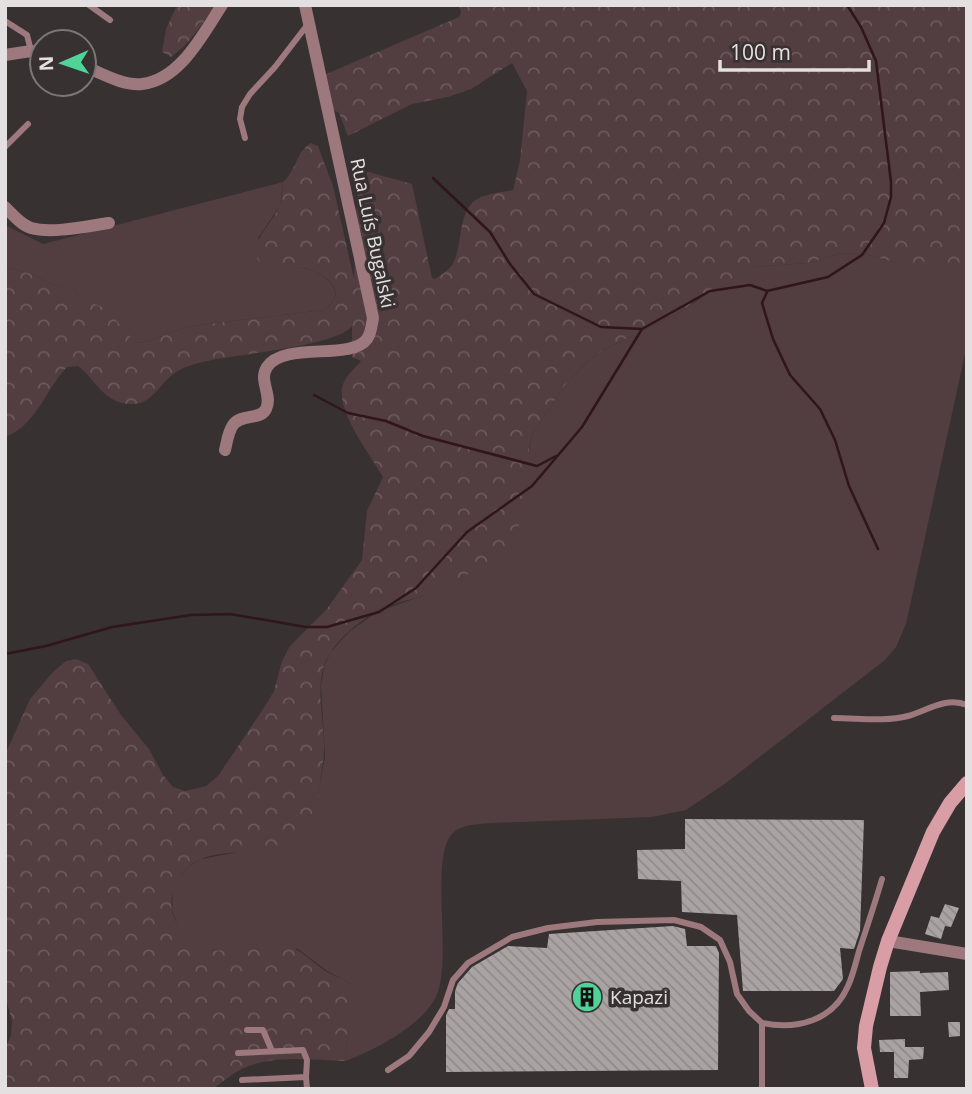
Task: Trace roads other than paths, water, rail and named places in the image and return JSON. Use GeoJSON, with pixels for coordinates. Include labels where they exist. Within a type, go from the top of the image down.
{"type":"FeatureCollection","features":[{"type":"Feature","properties":{"kind":"street"},"geometry":{"type":"LineString","coordinates":[[98,71],[140,84],[159,79],[182,63],[222,5]]}},
{"type":"Feature","properties":{"kind":"street","name":"Rua Luís Bugalski"},"geometry":{"type":"LineString","coordinates":[[225,450],[234,423],[242,418],[260,415],[266,408],[268,396],[263,378],[267,367],[277,358],[357,347],[368,338],[373,318],[305,5]]}},
{"type":"Feature","properties":{"kind":"street"},"geometry":{"type":"LineString","coordinates":[[5,55],[28,53]]}},
{"type":"Feature","properties":{"kind":"street"},"geometry":{"type":"LineString","coordinates":[[5,207],[30,228],[46,230],[109,223]]}},
{"type":"Feature","properties":{"kind":"street"},"geometry":{"type":"LineString","coordinates":[[872,1089],[864,1048],[866,1026],[888,941],[933,832],[950,803],[967,783]]}},
{"type":"Feature","properties":{"kind":"street"},"geometry":{"type":"LineString","coordinates":[[888,941],[967,954]]}},
{"type":"Feature","properties":{"kind":"lane"},"geometry":{"type":"LineString","coordinates":[[89,5],[110,20]]}},
{"type":"Feature","properties":{"kind":"lane"},"geometry":{"type":"LineString","coordinates":[[5,21],[28,37]]}},
{"type":"Feature","properties":{"kind":"lane"},"geometry":{"type":"LineString","coordinates":[[245,138],[240,118],[242,107],[309,23]]}},
{"type":"Feature","properties":{"kind":"lane"},"geometry":{"type":"LineString","coordinates":[[5,146],[28,124]]}},
{"type":"Feature","properties":{"kind":"lane"},"geometry":{"type":"LineString","coordinates":[[834,718],[891,719],[909,716],[947,702],[967,705]]}},
{"type":"Feature","properties":{"kind":"lane"},"geometry":{"type":"LineString","coordinates":[[388,1070],[409,1056],[429,1032],[444,1007],[453,980],[468,963],[512,937],[548,928],[597,922],[674,920],[701,927],[720,940],[730,962],[737,994],[748,1011],[762,1023],[779,1027],[797,1026],[821,1018],[835,1006],[848,988],[882,879]]}},
{"type":"Feature","properties":{"kind":"lane"},"geometry":{"type":"LineString","coordinates":[[762,1023],[762,1089]]}},
{"type":"Feature","properties":{"kind":"lane"},"geometry":{"type":"LineString","coordinates":[[247,1030],[263,1030],[272,1051]]}},
{"type":"Feature","properties":{"kind":"lane"},"geometry":{"type":"LineString","coordinates":[[238,1053],[303,1050],[307,1060],[307,1089]]}},
{"type":"Feature","properties":{"kind":"lane"},"geometry":{"type":"LineString","coordinates":[[242,1080],[306,1077]]}},
{"type":"Feature","properties":{"kind":"waterway"},"geometry":{"type":"LineString","coordinates":[[5,654],[46,646],[112,627],[191,615],[230,614],[306,627],[327,627],[379,612],[416,588],[467,532],[532,486],[582,427],[642,329],[710,291],[750,285],[767,291],[828,277],[862,255],[884,223],[891,197],[891,182],[876,61],[861,27],[847,5]]}},
{"type":"Feature","properties":{"kind":"waterway"},"geometry":{"type":"LineString","coordinates":[[433,178],[490,232],[510,264],[534,294],[601,327],[642,329]]}},
{"type":"Feature","properties":{"kind":"waterway"},"geometry":{"type":"LineString","coordinates":[[767,292],[762,303],[773,339],[790,375],[820,409],[835,440],[849,486],[878,549]]}},
{"type":"Feature","properties":{"kind":"waterway"},"geometry":{"type":"LineString","coordinates":[[314,395],[348,413],[386,421],[423,436],[537,466],[556,456]]}},
{"type":"Feature","properties":{"kind":"place","name":"Kapazi"},"geometry":{"type":"Point","coordinates":[587,997]}}]}
